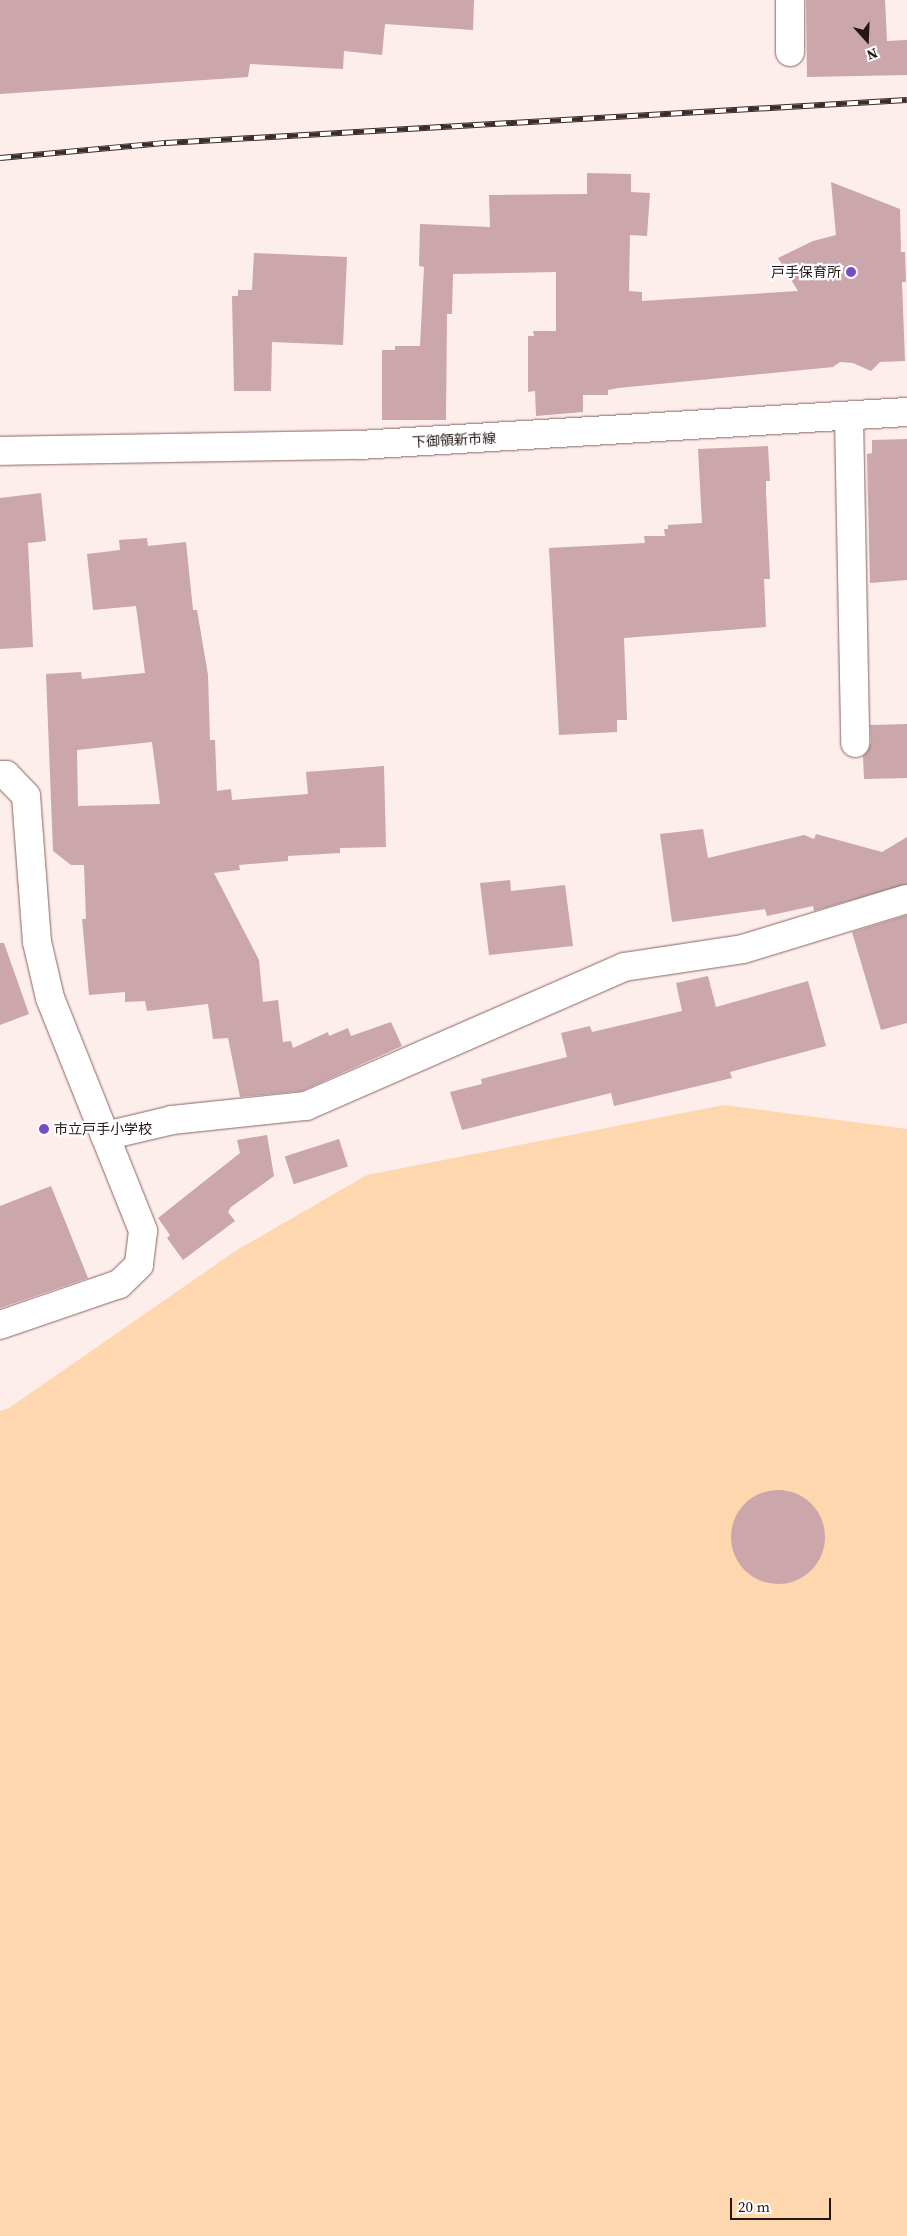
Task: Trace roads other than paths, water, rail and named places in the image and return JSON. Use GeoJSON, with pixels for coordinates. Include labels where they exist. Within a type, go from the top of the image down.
{"type":"FeatureCollection","features":[{"type":"Feature","properties":{"kind":"street"},"geometry":{"type":"LineString","coordinates":[[790,0],[790,52]]}},
{"type":"Feature","properties":{"kind":"street","name":"下御領新市線"},"geometry":{"type":"LineString","coordinates":[[0,451],[359,445],[849,417],[907,412]]}},
{"type":"Feature","properties":{"kind":"street"},"geometry":{"type":"LineString","coordinates":[[849,417],[855,743]]}},
{"type":"Feature","properties":{"kind":"street"},"geometry":{"type":"LineString","coordinates":[[0,775],[6,775],[26,796],[37,942],[50,998],[143,1231],[139,1265],[119,1284],[0,1325]]}},
{"type":"Feature","properties":{"kind":"street"},"geometry":{"type":"LineString","coordinates":[[105,1136],[172,1120],[306,1106],[624,967],[743,949],[907,899]]}},
{"type":"Feature","properties":{"kind":"railway"},"geometry":{"type":"LineString","coordinates":[[0,158],[166,143],[907,100]]}},
{"type":"Feature","properties":{"kind":"place","name":"戸手保育所"},"geometry":{"type":"Point","coordinates":[851,272]}},
{"type":"Feature","properties":{"kind":"place","name":"市立戸手小学校"},"geometry":{"type":"Point","coordinates":[44,1129]}}]}
